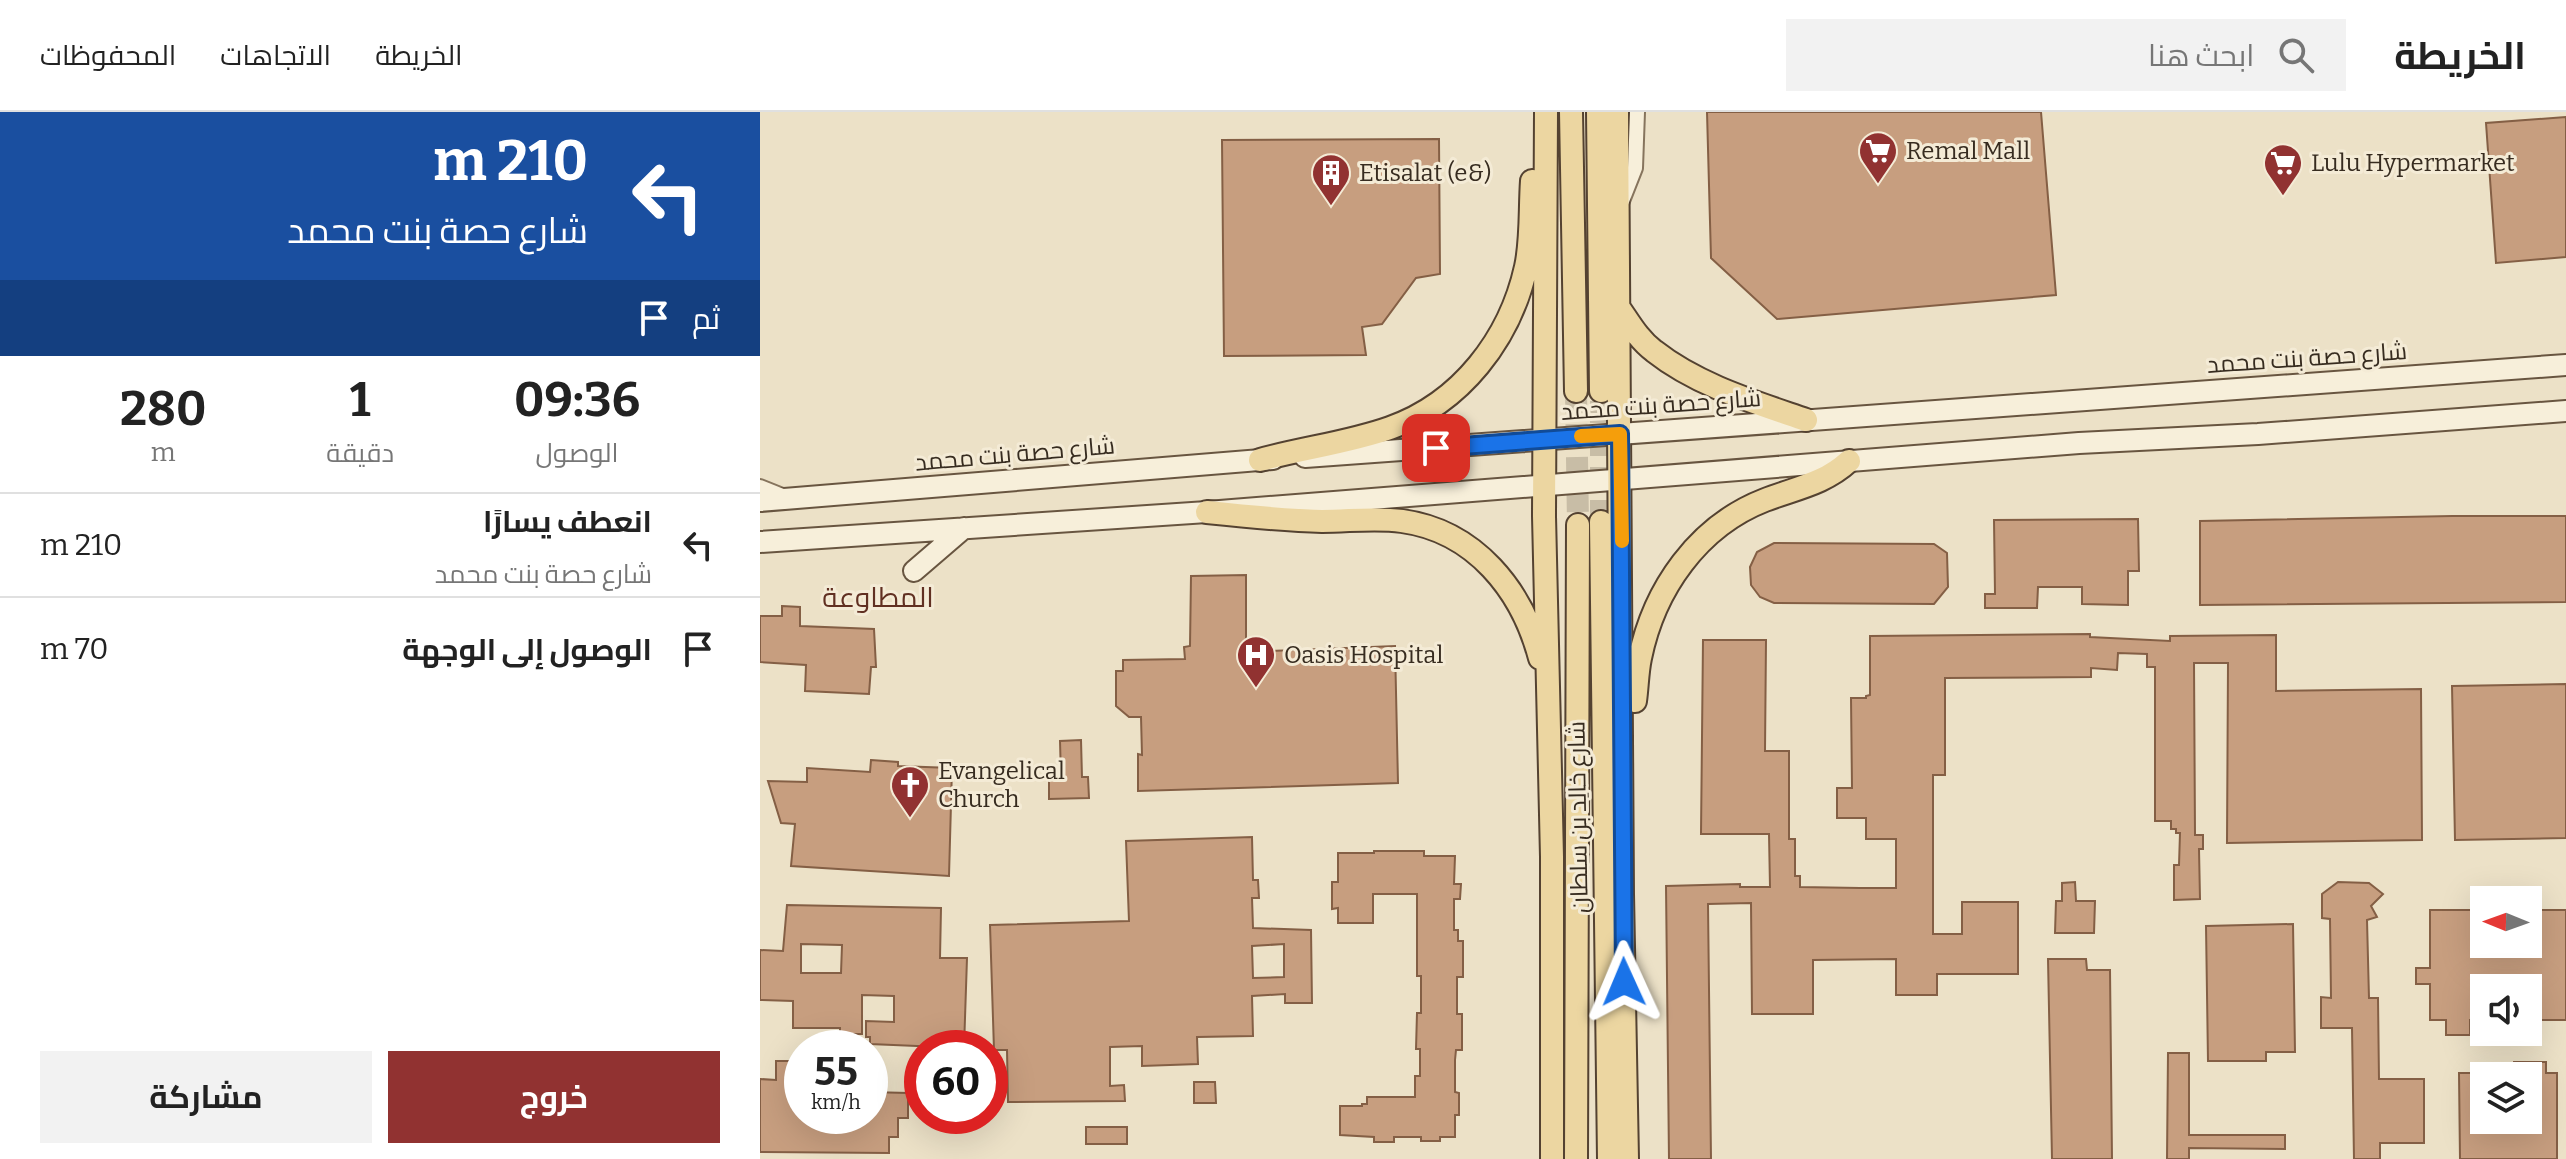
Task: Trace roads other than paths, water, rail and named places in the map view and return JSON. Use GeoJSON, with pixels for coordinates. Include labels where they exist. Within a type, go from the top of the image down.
{"type":"FeatureCollection","features":[{"type":"Feature","properties":{"kind":"main road"},"geometry":{"type":"LineString","coordinates":[[1260,460],[1394,427],[1452,393],[1482,362],[1500,336],[1514,307],[1527,264],[1536,112]]}},
{"type":"Feature","properties":{"kind":"main road"},"geometry":{"type":"LineString","coordinates":[[1546,112],[1544,485],[1552,857],[1552,1159]]}},
{"type":"Feature","properties":{"kind":"main road"},"geometry":{"type":"LineString","coordinates":[[1571,112],[1576,391]]}},
{"type":"Feature","properties":{"kind":"main road"},"geometry":{"type":"LineString","coordinates":[[1598,112],[1601,391]]}},
{"type":"Feature","properties":{"kind":"main road"},"geometry":{"type":"LineString","coordinates":[[1617,112],[1627,1159]]}},
{"type":"Feature","properties":{"kind":"main road"},"geometry":{"type":"LineString","coordinates":[[1619,307],[1644,342],[1675,365],[1731,393],[1806,420]]}},
{"type":"Feature","properties":{"kind":"main road","name":"شارع حصة بنت محمد"},"geometry":{"type":"LineString","coordinates":[[760,501],[1260,460],[2566,365]]}},
{"type":"Feature","properties":{"kind":"main road"},"geometry":{"type":"LineString","coordinates":[[760,542],[1207,512],[1849,461],[2566,411]]}},
{"type":"Feature","properties":{"kind":"main road"},"geometry":{"type":"LineString","coordinates":[[1622,757],[1649,625],[1663,592],[1685,559],[1714,530],[1739,513],[1766,499],[1820,482],[1849,461]]}},
{"type":"Feature","properties":{"kind":"main road"},"geometry":{"type":"LineString","coordinates":[[1207,512],[1294,520],[1396,520],[1429,528],[1458,540],[1490,564],[1511,590],[1527,620],[1548,693]]}},
{"type":"Feature","properties":{"kind":"main road","name":"شارع خالِد بن سلطان"},"geometry":{"type":"LineString","coordinates":[[1576,1159],[1590,523],[1609,1159]]}},
{"type":"Feature","properties":{"kind":"main road"},"geometry":{"type":"LineString","coordinates":[[914,571],[964,528]]}},
{"type":"Feature","properties":{"kind":"street"},"geometry":{"type":"LineString","coordinates":[[1618,210],[1635,168],[1637,112]]}},
{"type":"Feature","properties":{"kind":"street"},"geometry":{"type":"LineString","coordinates":[[760,487],[789,498]]}},
{"type":"Feature","properties":{"kind":"tunnel"},"geometry":{"type":"LineString","coordinates":[[1576,391],[1578,525]]}},
{"type":"Feature","properties":{"kind":"tunnel"},"geometry":{"type":"LineString","coordinates":[[1601,391],[1601,522]]}},
{"type":"Feature","properties":{"kind":"place","name":"Remal Mall"},"geometry":{"type":"Point","coordinates":[1878,185]}},
{"type":"Feature","properties":{"kind":"place","name":"Lulu Hypermarket"},"geometry":{"type":"Point","coordinates":[2283,197]}},
{"type":"Feature","properties":{"kind":"place","name":"Etisalat (e&)"},"geometry":{"type":"Point","coordinates":[1331,207]}},
{"type":"Feature","properties":{"kind":"place","name":"Oasis Hospital"},"geometry":{"type":"Point","coordinates":[1256,689]}},
{"type":"Feature","properties":{"kind":"place","name":"Evangelical Church"},"geometry":{"type":"Point","coordinates":[910,819]}},
{"type":"Feature","properties":{"kind":"district","name":"المطاوعة"},"geometry":{"type":"Point","coordinates":[878,597]}}]}
